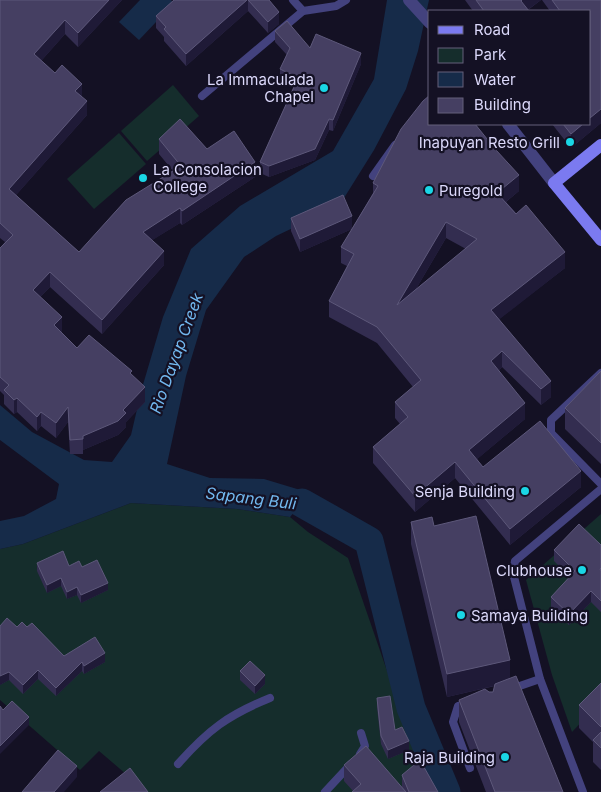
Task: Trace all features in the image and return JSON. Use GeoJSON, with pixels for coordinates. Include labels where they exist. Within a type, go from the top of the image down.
{"type":"FeatureCollection","features":[{"type":"Feature","properties":{"kind":"main road"},"geometry":{"type":"LineString","coordinates":[[601,145],[554,183],[601,240]]}},
{"type":"Feature","properties":{"kind":"street"},"geometry":{"type":"LineString","coordinates":[[409,0],[428,20]]}},
{"type":"Feature","properties":{"kind":"street"},"geometry":{"type":"LineString","coordinates":[[509,125],[554,183]]}},
{"type":"Feature","properties":{"kind":"lane"},"geometry":{"type":"LineString","coordinates":[[293,0],[302,11]]}},
{"type":"Feature","properties":{"kind":"lane"},"geometry":{"type":"LineString","coordinates":[[202,96],[302,11],[336,6],[346,0]]}},
{"type":"Feature","properties":{"kind":"lane"},"geometry":{"type":"LineString","coordinates":[[373,176],[400,136]]}},
{"type":"Feature","properties":{"kind":"lane"},"geometry":{"type":"LineString","coordinates":[[543,425],[551,420],[601,373]]}},
{"type":"Feature","properties":{"kind":"lane"},"geometry":{"type":"LineString","coordinates":[[551,420],[551,433],[601,484]]}},
{"type":"Feature","properties":{"kind":"lane"},"geometry":{"type":"LineString","coordinates":[[583,792],[540,679],[513,573],[515,561],[601,489]]}},
{"type":"Feature","properties":{"kind":"lane"},"geometry":{"type":"LineString","coordinates":[[504,691],[540,679]]}},
{"type":"Feature","properties":{"kind":"lane"},"geometry":{"type":"LineString","coordinates":[[178,764],[219,724],[237,711],[270,698]]}},
{"type":"Feature","properties":{"kind":"lane"},"geometry":{"type":"LineString","coordinates":[[470,768],[452,722],[458,706],[476,700]]}},
{"type":"Feature","properties":{"kind":"lane"},"geometry":{"type":"LineString","coordinates":[[325,792],[364,749],[361,733]]}},
{"type":"Feature","properties":{"kind":"green space"},"geometry":{"type":"Polygon","coordinates":[[[173,85],[199,116],[147,161],[121,131],[173,85]]]}},
{"type":"Feature","properties":{"kind":"green space"},"geometry":{"type":"Polygon","coordinates":[[[119,133],[146,164],[94,209],[67,179],[119,133]]]}},
{"type":"Feature","properties":{"kind":"green space"},"geometry":{"type":"Polygon","coordinates":[[[131,503],[237,509],[290,517],[308,532],[348,558],[422,772],[396,792],[147,792],[99,751],[80,770],[0,700],[0,549],[23,544],[131,503]]]}},
{"type":"Feature","properties":{"kind":"green space"},"geometry":{"type":"Polygon","coordinates":[[[601,514],[601,701],[572,732],[552,675],[526,580],[601,514]]]}},
{"type":"Feature","properties":{"kind":"water"},"geometry":{"type":"Polygon","coordinates":[[[140,0],[171,0],[174,3],[139,40],[119,22],[140,0]]]}},
{"type":"Feature","properties":{"kind":"water","name":"Rio Dayap Creek"},"geometry":{"type":"Polygon","coordinates":[[[387,0],[429,0],[418,51],[406,89],[374,150],[339,206],[276,236],[244,257],[206,310],[186,376],[167,464],[210,478],[264,479],[307,492],[302,503],[290,517],[237,509],[131,503],[23,544],[0,549],[0,521],[24,516],[56,499],[59,484],[0,440],[0,405],[32,432],[84,460],[112,462],[131,435],[142,388],[163,317],[191,249],[240,206],[333,151],[374,79],[387,0]]]}},
{"type":"Feature","properties":{"kind":"building"},"geometry":{"type":"Polygon","coordinates":[[[0,0],[109,0],[78,33],[65,20],[34,54],[55,73],[62,65],[82,84],[75,91],[87,101],[9,189],[79,252],[126,200],[181,166],[159,139],[180,119],[207,149],[234,131],[255,162],[182,211],[180,208],[143,232],[164,251],[102,320],[50,272],[33,290],[62,317],[54,325],[77,348],[89,335],[132,371],[130,373],[145,387],[123,410],[126,413],[118,421],[83,436],[83,439],[70,440],[68,407],[56,423],[41,412],[37,417],[17,398],[14,400],[4,390],[9,385],[0,377],[0,248],[13,235],[0,223],[0,0]]]}},
{"type":"Feature","properties":{"kind":"building"},"geometry":{"type":"Polygon","coordinates":[[[174,0],[247,0],[186,54],[164,29],[166,27],[156,16],[174,0]]]}},
{"type":"Feature","properties":{"kind":"building"},"geometry":{"type":"Polygon","coordinates":[[[248,0],[269,0],[279,12],[268,22],[248,0]]]}},
{"type":"Feature","properties":{"kind":"building"},"geometry":{"type":"Polygon","coordinates":[[[476,0],[522,0],[528,10],[483,10],[476,0]]]}},
{"type":"Feature","properties":{"kind":"building"},"geometry":{"type":"Polygon","coordinates":[[[552,0],[601,0],[601,109],[591,117],[591,10],[559,10],[552,0]]]}},
{"type":"Feature","properties":{"kind":"building"},"geometry":{"type":"Polygon","coordinates":[[[287,21],[310,48],[316,34],[361,53],[333,120],[329,119],[315,149],[269,166],[260,162],[298,78],[280,69],[290,48],[275,31],[287,21]]]}},
{"type":"Feature","properties":{"kind":"building"},"geometry":{"type":"Polygon","coordinates":[[[428,97],[428,125],[476,125],[519,175],[497,193],[516,214],[526,205],[565,252],[491,310],[551,381],[541,389],[502,351],[491,361],[525,403],[469,450],[483,467],[540,421],[581,471],[510,529],[455,462],[415,496],[373,447],[408,417],[395,402],[421,380],[377,327],[329,301],[354,254],[341,247],[378,186],[373,183],[401,129],[428,97]],[[446,222],[397,305],[477,239],[446,222]]]}},
{"type":"Feature","properties":{"kind":"building"},"geometry":{"type":"Polygon","coordinates":[[[564,125],[582,125],[571,134],[564,125]]]}},
{"type":"Feature","properties":{"kind":"building"},"geometry":{"type":"Polygon","coordinates":[[[343,195],[352,216],[300,239],[291,218],[343,195]]]}},
{"type":"Feature","properties":{"kind":"building"},"geometry":{"type":"Polygon","coordinates":[[[601,371],[601,443],[565,408],[601,371]]]}},
{"type":"Feature","properties":{"kind":"building","name":"Samaya Building"},"geometry":{"type":"Polygon","coordinates":[[[476,516],[510,660],[447,674],[411,522],[432,517],[434,526],[476,516]]]}},
{"type":"Feature","properties":{"kind":"building"},"geometry":{"type":"Polygon","coordinates":[[[579,524],[601,545],[601,601],[591,591],[569,614],[551,597],[575,571],[554,550],[579,524]]]}},
{"type":"Feature","properties":{"kind":"building"},"geometry":{"type":"Polygon","coordinates":[[[63,551],[69,566],[79,561],[82,567],[97,560],[108,583],[81,595],[77,587],[67,592],[61,578],[47,585],[37,563],[63,551]]]}},
{"type":"Feature","properties":{"kind":"building"},"geometry":{"type":"Polygon","coordinates":[[[7,618],[17,627],[22,622],[27,627],[32,623],[64,656],[95,637],[105,653],[84,666],[82,662],[56,688],[38,670],[23,685],[9,672],[0,676],[0,626],[7,618]]]}},
{"type":"Feature","properties":{"kind":"building"},"geometry":{"type":"Polygon","coordinates":[[[250,661],[265,675],[255,686],[240,671],[250,661]]]}},
{"type":"Feature","properties":{"kind":"building","name":"Raja Building"},"geometry":{"type":"Polygon","coordinates":[[[516,676],[563,792],[495,792],[459,700],[485,689],[493,692],[495,684],[516,676]]]}},
{"type":"Feature","properties":{"kind":"building"},"geometry":{"type":"Polygon","coordinates":[[[601,683],[601,727],[579,705],[601,683]]]}},
{"type":"Feature","properties":{"kind":"building"},"geometry":{"type":"Polygon","coordinates":[[[390,696],[395,730],[402,727],[409,741],[388,750],[381,736],[377,698],[390,696]]]}},
{"type":"Feature","properties":{"kind":"building"},"geometry":{"type":"Polygon","coordinates":[[[12,701],[29,717],[0,746],[0,706],[3,710],[12,701]]]}},
{"type":"Feature","properties":{"kind":"building"},"geometry":{"type":"Polygon","coordinates":[[[601,732],[601,748],[593,740],[601,732]]]}},
{"type":"Feature","properties":{"kind":"building"},"geometry":{"type":"Polygon","coordinates":[[[366,746],[406,792],[352,792],[361,784],[344,765],[366,746]]]}},
{"type":"Feature","properties":{"kind":"building"},"geometry":{"type":"Polygon","coordinates":[[[58,750],[77,766],[54,792],[22,792],[58,750]]]}},
{"type":"Feature","properties":{"kind":"building"},"geometry":{"type":"Polygon","coordinates":[[[420,760],[438,792],[409,792],[402,775],[420,760]]]}},
{"type":"Feature","properties":{"kind":"building"},"geometry":{"type":"Polygon","coordinates":[[[130,768],[148,792],[100,792],[130,768]]]}},
{"type":"Feature","properties":{"kind":"waterway","name":"Sapang Buli"},"geometry":{"type":"LineString","coordinates":[[302,503],[369,541],[411,708],[446,792]]}},
{"type":"Feature","properties":{"kind":"place","name":"La Immaculada Chapel"},"geometry":{"type":"Point","coordinates":[324,88]}},
{"type":"Feature","properties":{"kind":"place","name":"Inapuyan Resto Grill"},"geometry":{"type":"Point","coordinates":[570,142]}},
{"type":"Feature","properties":{"kind":"place","name":"La Consolacion College"},"geometry":{"type":"Point","coordinates":[143,178]}},
{"type":"Feature","properties":{"kind":"place","name":"Puregold"},"geometry":{"type":"Point","coordinates":[429,190]}},
{"type":"Feature","properties":{"kind":"place","name":"Senja Building"},"geometry":{"type":"Point","coordinates":[525,491]}},
{"type":"Feature","properties":{"kind":"place","name":"Clubhouse"},"geometry":{"type":"Point","coordinates":[582,570]}},
{"type":"Feature","properties":{"kind":"place","name":"Samaya Building"},"geometry":{"type":"Point","coordinates":[461,615]}},
{"type":"Feature","properties":{"kind":"place","name":"Raja Building"},"geometry":{"type":"Point","coordinates":[505,757]}}]}
